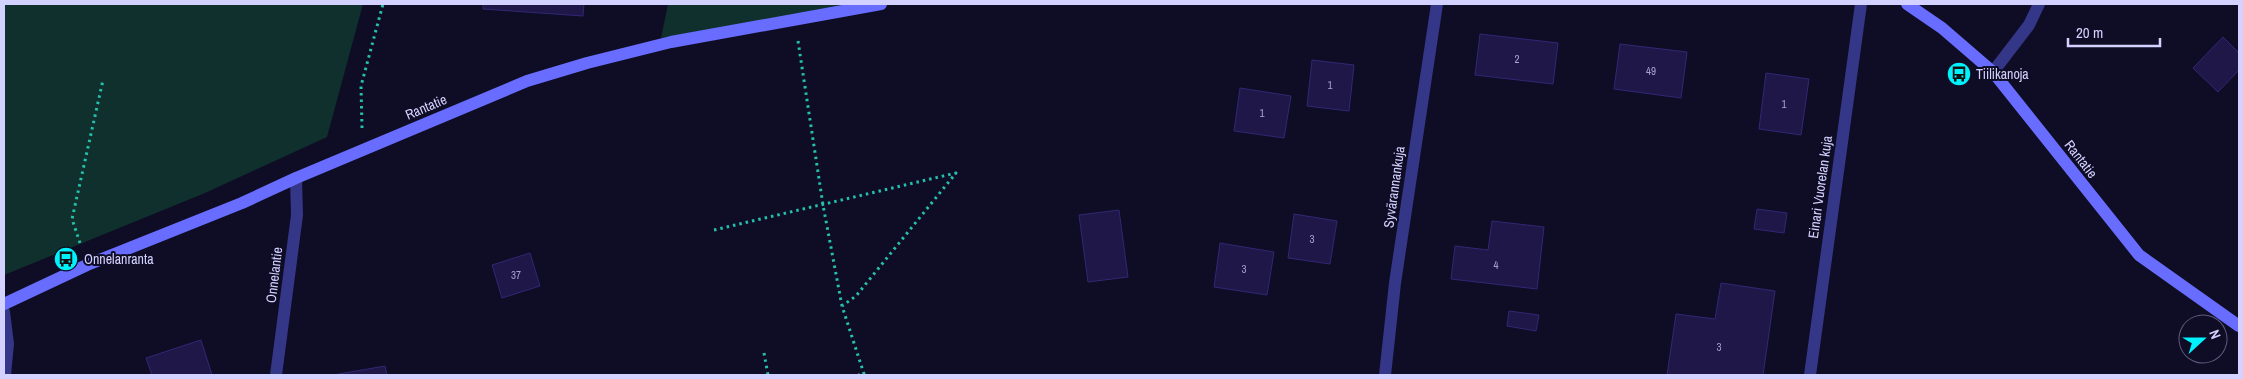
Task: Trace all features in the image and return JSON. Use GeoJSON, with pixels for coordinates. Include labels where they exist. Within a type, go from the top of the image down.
{"type":"FeatureCollection","features":[{"type":"Feature","properties":{"kind":"street","name":"Rantatie"},"geometry":{"type":"LineString","coordinates":[[4,304],[87,265],[242,203],[296,178],[526,81],[578,65],[671,42],[794,18],[881,4]]}},
{"type":"Feature","properties":{"kind":"street","name":"Syvärannankuja"},"geometry":{"type":"LineString","coordinates":[[1385,375],[1395,283],[1437,4]]}},
{"type":"Feature","properties":{"kind":"street","name":"Einari Vuorelan kuja"},"geometry":{"type":"LineString","coordinates":[[1810,375],[1861,4]]}},
{"type":"Feature","properties":{"kind":"street","name":"Rantatie"},"geometry":{"type":"LineString","coordinates":[[1907,4],[1942,28],[1993,72],[2139,255],[2239,326]]}},
{"type":"Feature","properties":{"kind":"street"},"geometry":{"type":"LineString","coordinates":[[1993,72],[2029,25],[2039,4]]}},
{"type":"Feature","properties":{"kind":"street","name":"Onnelantie"},"geometry":{"type":"LineString","coordinates":[[276,375],[297,215],[296,178]]}},
{"type":"Feature","properties":{"kind":"street"},"geometry":{"type":"LineString","coordinates":[[4,312],[8,344],[6,375]]}},
{"type":"Feature","properties":{"kind":"path"},"geometry":{"type":"LineString","coordinates":[[362,150],[361,86],[383,4]]}},
{"type":"Feature","properties":{"kind":"path"},"geometry":{"type":"LineString","coordinates":[[794,18],[823,205],[842,306],[864,374],[858,375]]}},
{"type":"Feature","properties":{"kind":"path"},"geometry":{"type":"LineString","coordinates":[[87,265],[72,219],[102,80]]}},
{"type":"Feature","properties":{"kind":"path"},"geometry":{"type":"LineString","coordinates":[[714,230],[956,173],[856,296],[842,306]]}},
{"type":"Feature","properties":{"kind":"path"},"geometry":{"type":"LineString","coordinates":[[764,353],[768,375]]}},
{"type":"Feature","properties":{"kind":"green space"},"geometry":{"type":"Polygon","coordinates":[[[4,4],[363,4],[327,137],[205,193],[4,275],[4,4]]]}},
{"type":"Feature","properties":{"kind":"green space"},"geometry":{"type":"Polygon","coordinates":[[[668,4],[843,4],[844,10],[661,38],[668,4]]]}},
{"type":"Feature","properties":{"kind":"building"},"geometry":{"type":"Polygon","coordinates":[[[483,4],[584,4],[583,16],[483,9],[483,4]]]}},
{"type":"Feature","properties":{"kind":"building"},"geometry":{"type":"Polygon","coordinates":[[[1480,34],[1558,43],[1553,84],[1475,75],[1480,34]]]}},
{"type":"Feature","properties":{"kind":"building"},"geometry":{"type":"Polygon","coordinates":[[[2223,37],[2239,53],[2239,70],[2218,92],[2193,68],[2223,37]]]}},
{"type":"Feature","properties":{"kind":"building"},"geometry":{"type":"Polygon","coordinates":[[[1620,44],[1687,52],[1681,98],[1614,89],[1620,44]]]}},
{"type":"Feature","properties":{"kind":"building"},"geometry":{"type":"Polygon","coordinates":[[[1312,60],[1354,65],[1349,111],[1307,106],[1312,60]]]}},
{"type":"Feature","properties":{"kind":"building"},"geometry":{"type":"Polygon","coordinates":[[[1766,73],[1809,79],[1801,135],[1759,129],[1766,73]]]}},
{"type":"Feature","properties":{"kind":"building"},"geometry":{"type":"Polygon","coordinates":[[[1240,88],[1291,96],[1284,138],[1234,131],[1240,88]]]}},
{"type":"Feature","properties":{"kind":"building"},"geometry":{"type":"Polygon","coordinates":[[[1757,209],[1787,213],[1784,233],[1754,229],[1757,209]]]}},
{"type":"Feature","properties":{"kind":"building"},"geometry":{"type":"Polygon","coordinates":[[[1119,210],[1128,277],[1088,282],[1079,215],[1119,210]]]}},
{"type":"Feature","properties":{"kind":"building"},"geometry":{"type":"Polygon","coordinates":[[[1294,214],[1337,221],[1330,264],[1288,258],[1294,214]]]}},
{"type":"Feature","properties":{"kind":"building"},"geometry":{"type":"Polygon","coordinates":[[[1492,221],[1544,227],[1537,289],[1451,279],[1455,246],[1488,250],[1492,221]]]}},
{"type":"Feature","properties":{"kind":"building"},"geometry":{"type":"Polygon","coordinates":[[[1220,243],[1274,252],[1267,295],[1214,287],[1220,243]]]}},
{"type":"Feature","properties":{"kind":"building"},"geometry":{"type":"Polygon","coordinates":[[[530,253],[540,286],[502,298],[492,265],[530,253]]]}},
{"type":"Feature","properties":{"kind":"building"},"geometry":{"type":"Polygon","coordinates":[[[1721,283],[1775,291],[1763,375],[1667,375],[1676,314],[1715,319],[1721,283]]]}},
{"type":"Feature","properties":{"kind":"building"},"geometry":{"type":"Polygon","coordinates":[[[1509,311],[1539,315],[1536,331],[1507,326],[1509,311]]]}},
{"type":"Feature","properties":{"kind":"building"},"geometry":{"type":"Polygon","coordinates":[[[201,340],[212,375],[152,375],[146,358],[201,340]]]}},
{"type":"Feature","properties":{"kind":"building"},"geometry":{"type":"Polygon","coordinates":[[[385,366],[387,375],[333,375],[385,366]]]}},
{"type":"Feature","properties":{"kind":"place","name":"Tiilikanoja"},"geometry":{"type":"Point","coordinates":[1959,74]}},
{"type":"Feature","properties":{"kind":"place","name":"Onnelanranta"},"geometry":{"type":"Point","coordinates":[66,259]}}]}
